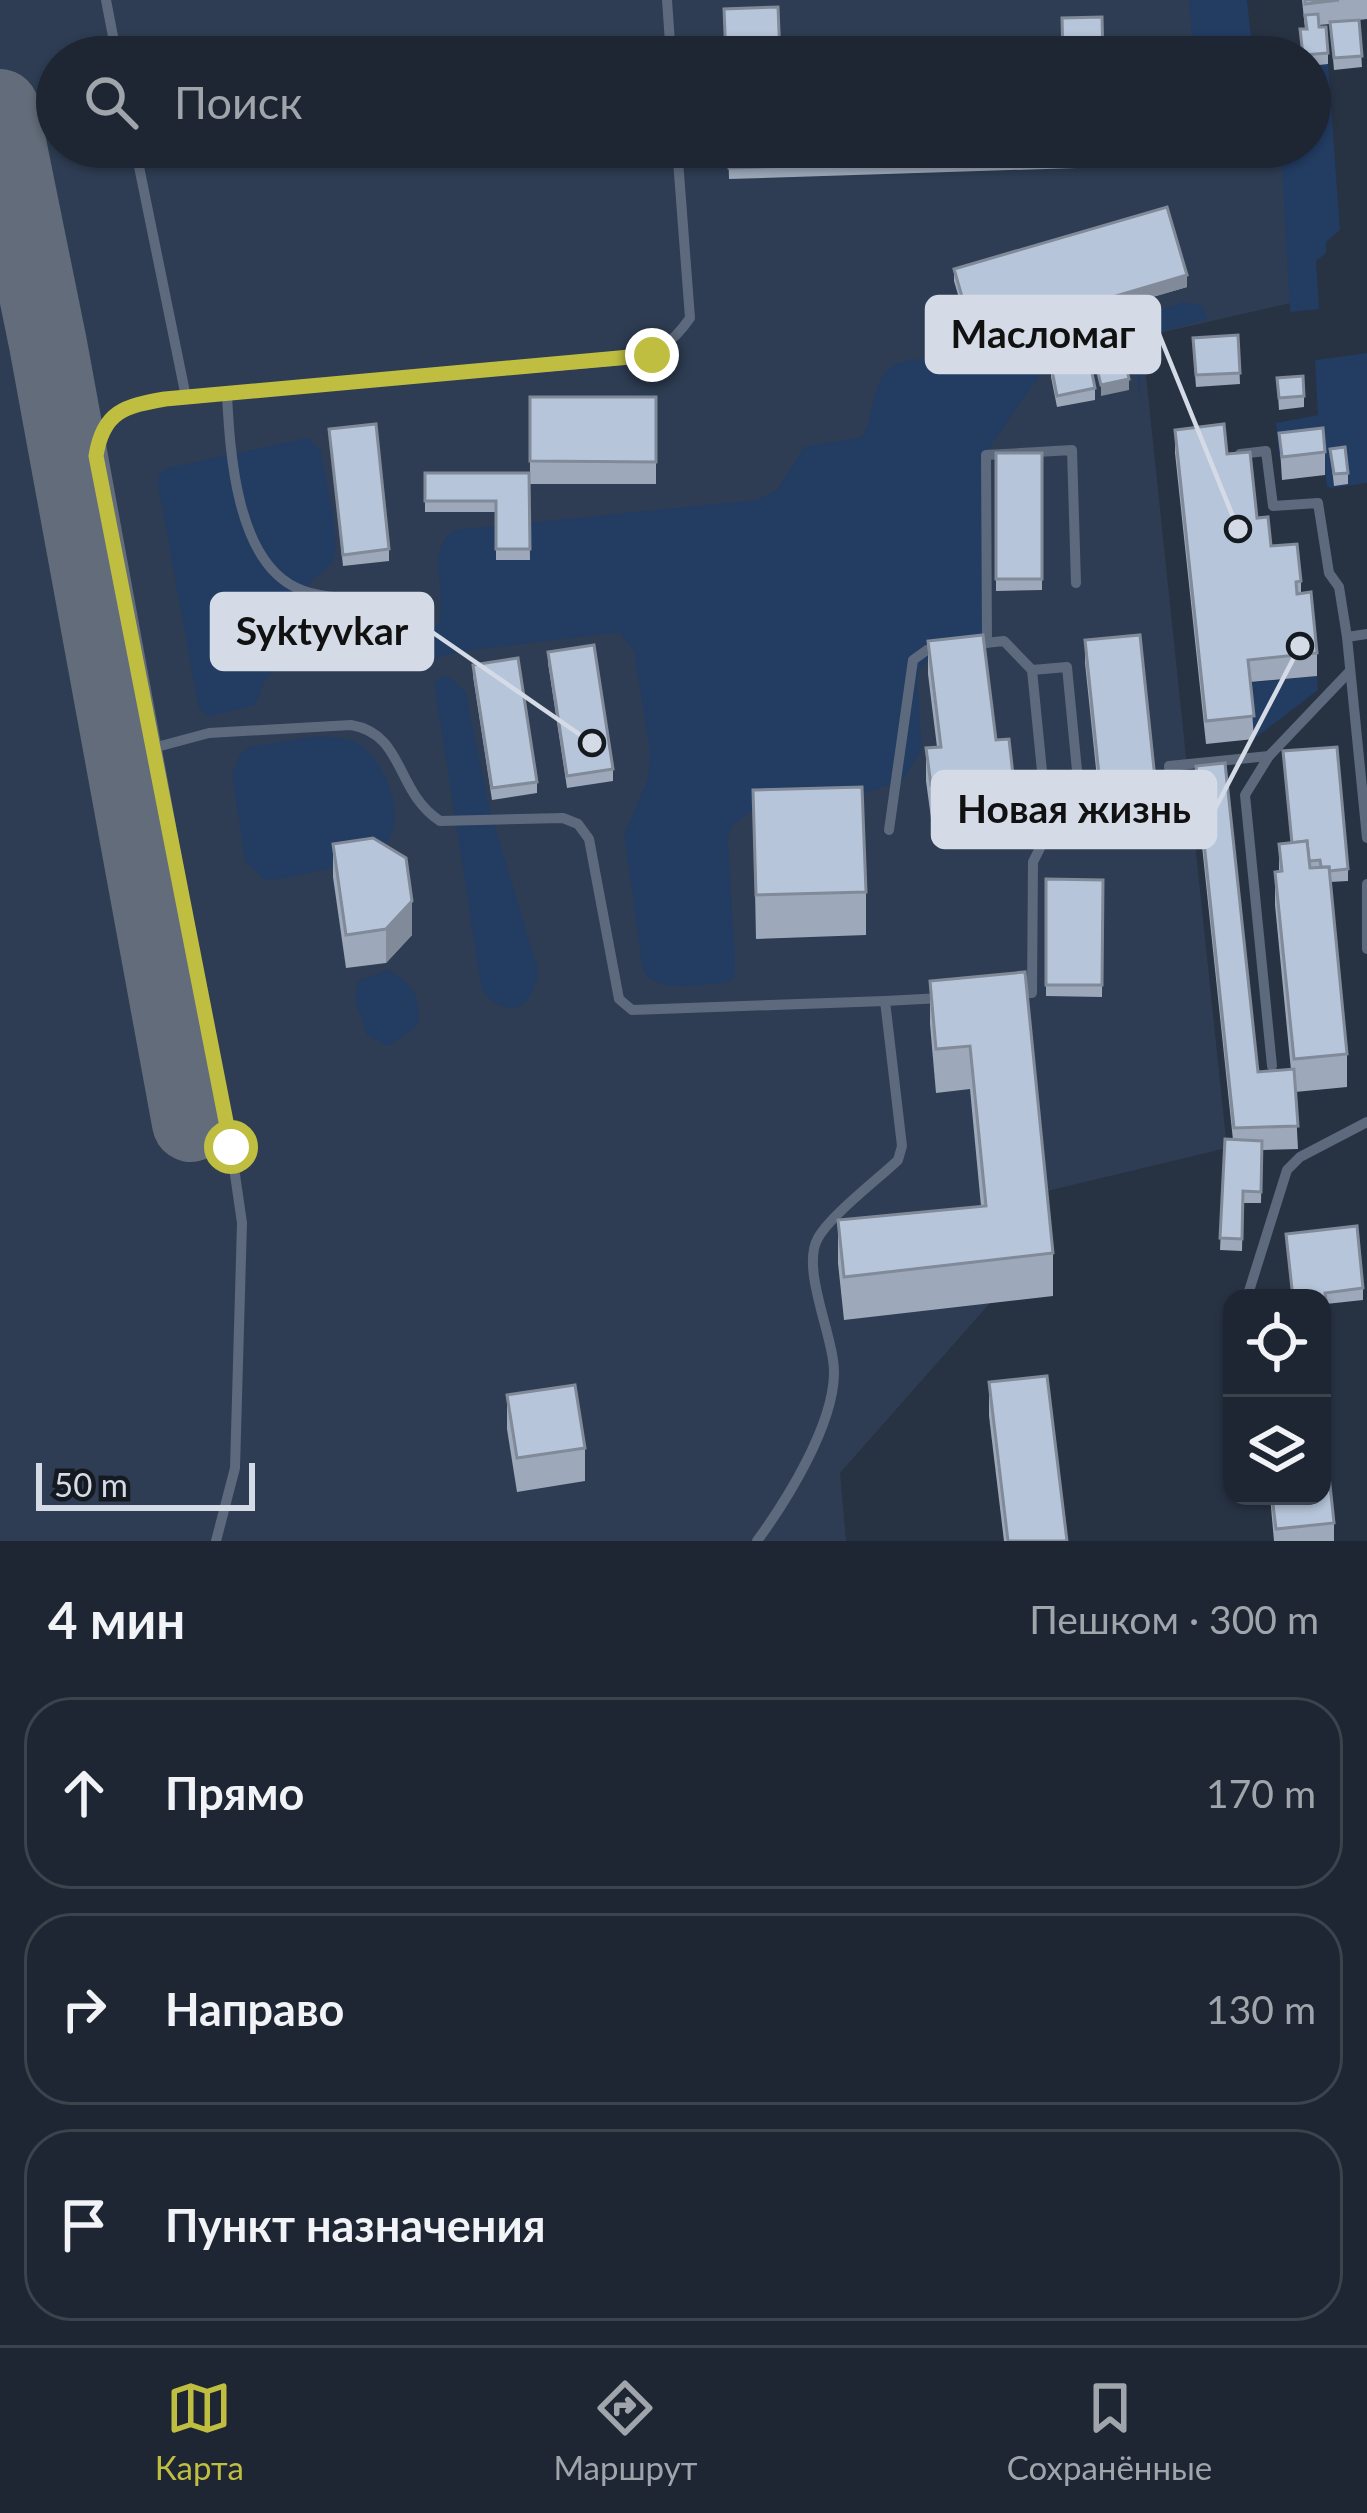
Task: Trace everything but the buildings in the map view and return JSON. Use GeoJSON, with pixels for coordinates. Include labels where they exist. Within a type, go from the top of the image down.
{"type":"FeatureCollection","features":[{"type":"Feature","properties":{"kind":"lane"},"geometry":{"type":"LineString","coordinates":[[106,0],[113,36]]}},
{"type":"Feature","properties":{"kind":"lane"},"geometry":{"type":"LineString","coordinates":[[667,0],[670,36]]}},
{"type":"Feature","properties":{"kind":"lane"},"geometry":{"type":"LineString","coordinates":[[140,168],[186,398]]}},
{"type":"Feature","properties":{"kind":"lane"},"geometry":{"type":"LineString","coordinates":[[216,1541],[235,1468],[242,1223],[96,456],[99,436],[110,419],[128,406],[652,355],[676,340],[690,318],[679,168]]}},
{"type":"Feature","properties":{"kind":"lane"},"geometry":{"type":"LineString","coordinates":[[227,395],[231,459],[242,507],[276,574],[299,590],[389,602]]}},
{"type":"Feature","properties":{"kind":"lane"},"geometry":{"type":"LineString","coordinates":[[987,643],[986,455],[1072,450],[1076,583]]}},
{"type":"Feature","properties":{"kind":"lane"},"geometry":{"type":"LineString","coordinates":[[1238,454],[1266,451],[1273,506],[1318,503],[1329,573],[1340,586],[1367,838]]}},
{"type":"Feature","properties":{"kind":"lane"},"geometry":{"type":"LineString","coordinates":[[1347,638],[1367,634]]}},
{"type":"Feature","properties":{"kind":"lane"},"geometry":{"type":"LineString","coordinates":[[890,830],[913,660],[927,650],[1004,641],[1032,670],[1048,832],[1034,862],[1032,992],[990,995]]}},
{"type":"Feature","properties":{"kind":"lane"},"geometry":{"type":"LineString","coordinates":[[1032,670],[1067,667],[1082,822],[1173,811],[1169,766],[1269,756]]}},
{"type":"Feature","properties":{"kind":"lane"},"geometry":{"type":"LineString","coordinates":[[1272,1066],[1245,795],[1269,756],[1350,670]]}},
{"type":"Feature","properties":{"kind":"lane"},"geometry":{"type":"LineString","coordinates":[[153,748],[209,733],[351,725],[372,729],[388,746],[424,811],[440,821],[563,818],[578,824],[589,839],[619,999],[632,1010],[948,997]]}},
{"type":"Feature","properties":{"kind":"lane"},"geometry":{"type":"LineString","coordinates":[[1367,884],[1367,949]]}},
{"type":"Feature","properties":{"kind":"lane"},"geometry":{"type":"LineString","coordinates":[[757,1541],[786,1499],[830,1404],[834,1372],[812,1257],[818,1237],[898,1160],[902,1146],[884,1001]]}},
{"type":"Feature","properties":{"kind":"lane"},"geometry":{"type":"LineString","coordinates":[[1250,1289],[1287,1170],[1300,1157],[1367,1122]]}},
{"type":"Feature","properties":{"kind":"shaded area"},"geometry":{"type":"Polygon","coordinates":[[[0,0],[1200,0],[1202,36],[36,36],[36,168],[1290,168],[1295,302],[1142,337],[1227,1148],[1043,1192],[1053,1296],[990,1303],[840,1473],[846,1541],[0,1541],[0,0]]]}},
{"type":"Feature","properties":{"kind":"shaded area"},"geometry":{"type":"Polygon","coordinates":[[[1189,0],[1247,0],[1251,36],[1192,36],[1189,0]]]}},
{"type":"Feature","properties":{"kind":"shaded area"},"geometry":{"type":"Polygon","coordinates":[[[1331,106],[1340,230],[1326,242],[1326,253],[1316,261],[1319,309],[1290,312],[1282,168],[1331,168],[1331,106]]]}},
{"type":"Feature","properties":{"kind":"shaded area"},"geometry":{"type":"Polygon","coordinates":[[[1184,302],[1202,306],[1208,319],[1142,337],[1140,398],[1134,368],[1124,355],[1046,367],[988,449],[982,477],[989,602],[980,655],[928,661],[921,667],[917,679],[922,749],[903,780],[847,799],[753,809],[731,827],[735,960],[734,979],[725,983],[669,986],[643,971],[624,835],[648,779],[650,753],[634,651],[619,632],[457,652],[434,659],[398,646],[276,670],[266,678],[255,705],[207,717],[198,705],[158,484],[159,474],[167,468],[308,438],[320,450],[335,552],[305,595],[307,633],[320,641],[422,634],[438,625],[440,549],[455,530],[757,500],[777,490],[804,447],[862,437],[880,381],[893,366],[920,359],[996,361],[1184,302]]]}},
{"type":"Feature","properties":{"kind":"shaded area"},"geometry":{"type":"Polygon","coordinates":[[[1367,353],[1367,483],[1331,488],[1322,451],[1279,456],[1276,423],[1318,415],[1315,360],[1367,353]]]}},
{"type":"Feature","properties":{"kind":"shaded area"},"geometry":{"type":"Polygon","coordinates":[[[443,676],[466,693],[489,807],[538,970],[532,994],[511,1008],[482,991],[434,683],[443,676]]]}},
{"type":"Feature","properties":{"kind":"shaded area"},"geometry":{"type":"Polygon","coordinates":[[[1317,676],[1318,690],[1254,739],[1248,683],[1317,676]]]}},
{"type":"Feature","properties":{"kind":"shaded area"},"geometry":{"type":"Polygon","coordinates":[[[317,736],[355,742],[376,761],[394,807],[390,837],[382,848],[360,859],[264,880],[245,861],[232,773],[250,747],[317,736]]]}},
{"type":"Feature","properties":{"kind":"shaded area"},"geometry":{"type":"Polygon","coordinates":[[[388,970],[414,992],[419,1015],[418,1025],[388,1046],[367,1035],[355,999],[358,981],[388,970]]]}},
{"type":"Feature","properties":{"kind":"taxiway"},"geometry":{"type":"LineString","coordinates":[[0,108],[191,1123]]}},
{"type":"Feature","properties":{"kind":"place","name":"Масломаг"},"geometry":{"type":"Point","coordinates":[1238,529]}},
{"type":"Feature","properties":{"kind":"place","name":"Новая жизнь"},"geometry":{"type":"Point","coordinates":[1300,646]}},
{"type":"Feature","properties":{"kind":"place","name":"Syktyvkar"},"geometry":{"type":"Point","coordinates":[592,743]}},
{"type":"Feature","properties":{"kind":"route"},"geometry":{"type":"LineString","coordinates":[[231,1147],[96,456],[99,436],[110,419],[128,406],[165,399],[652,355]]}}]}
